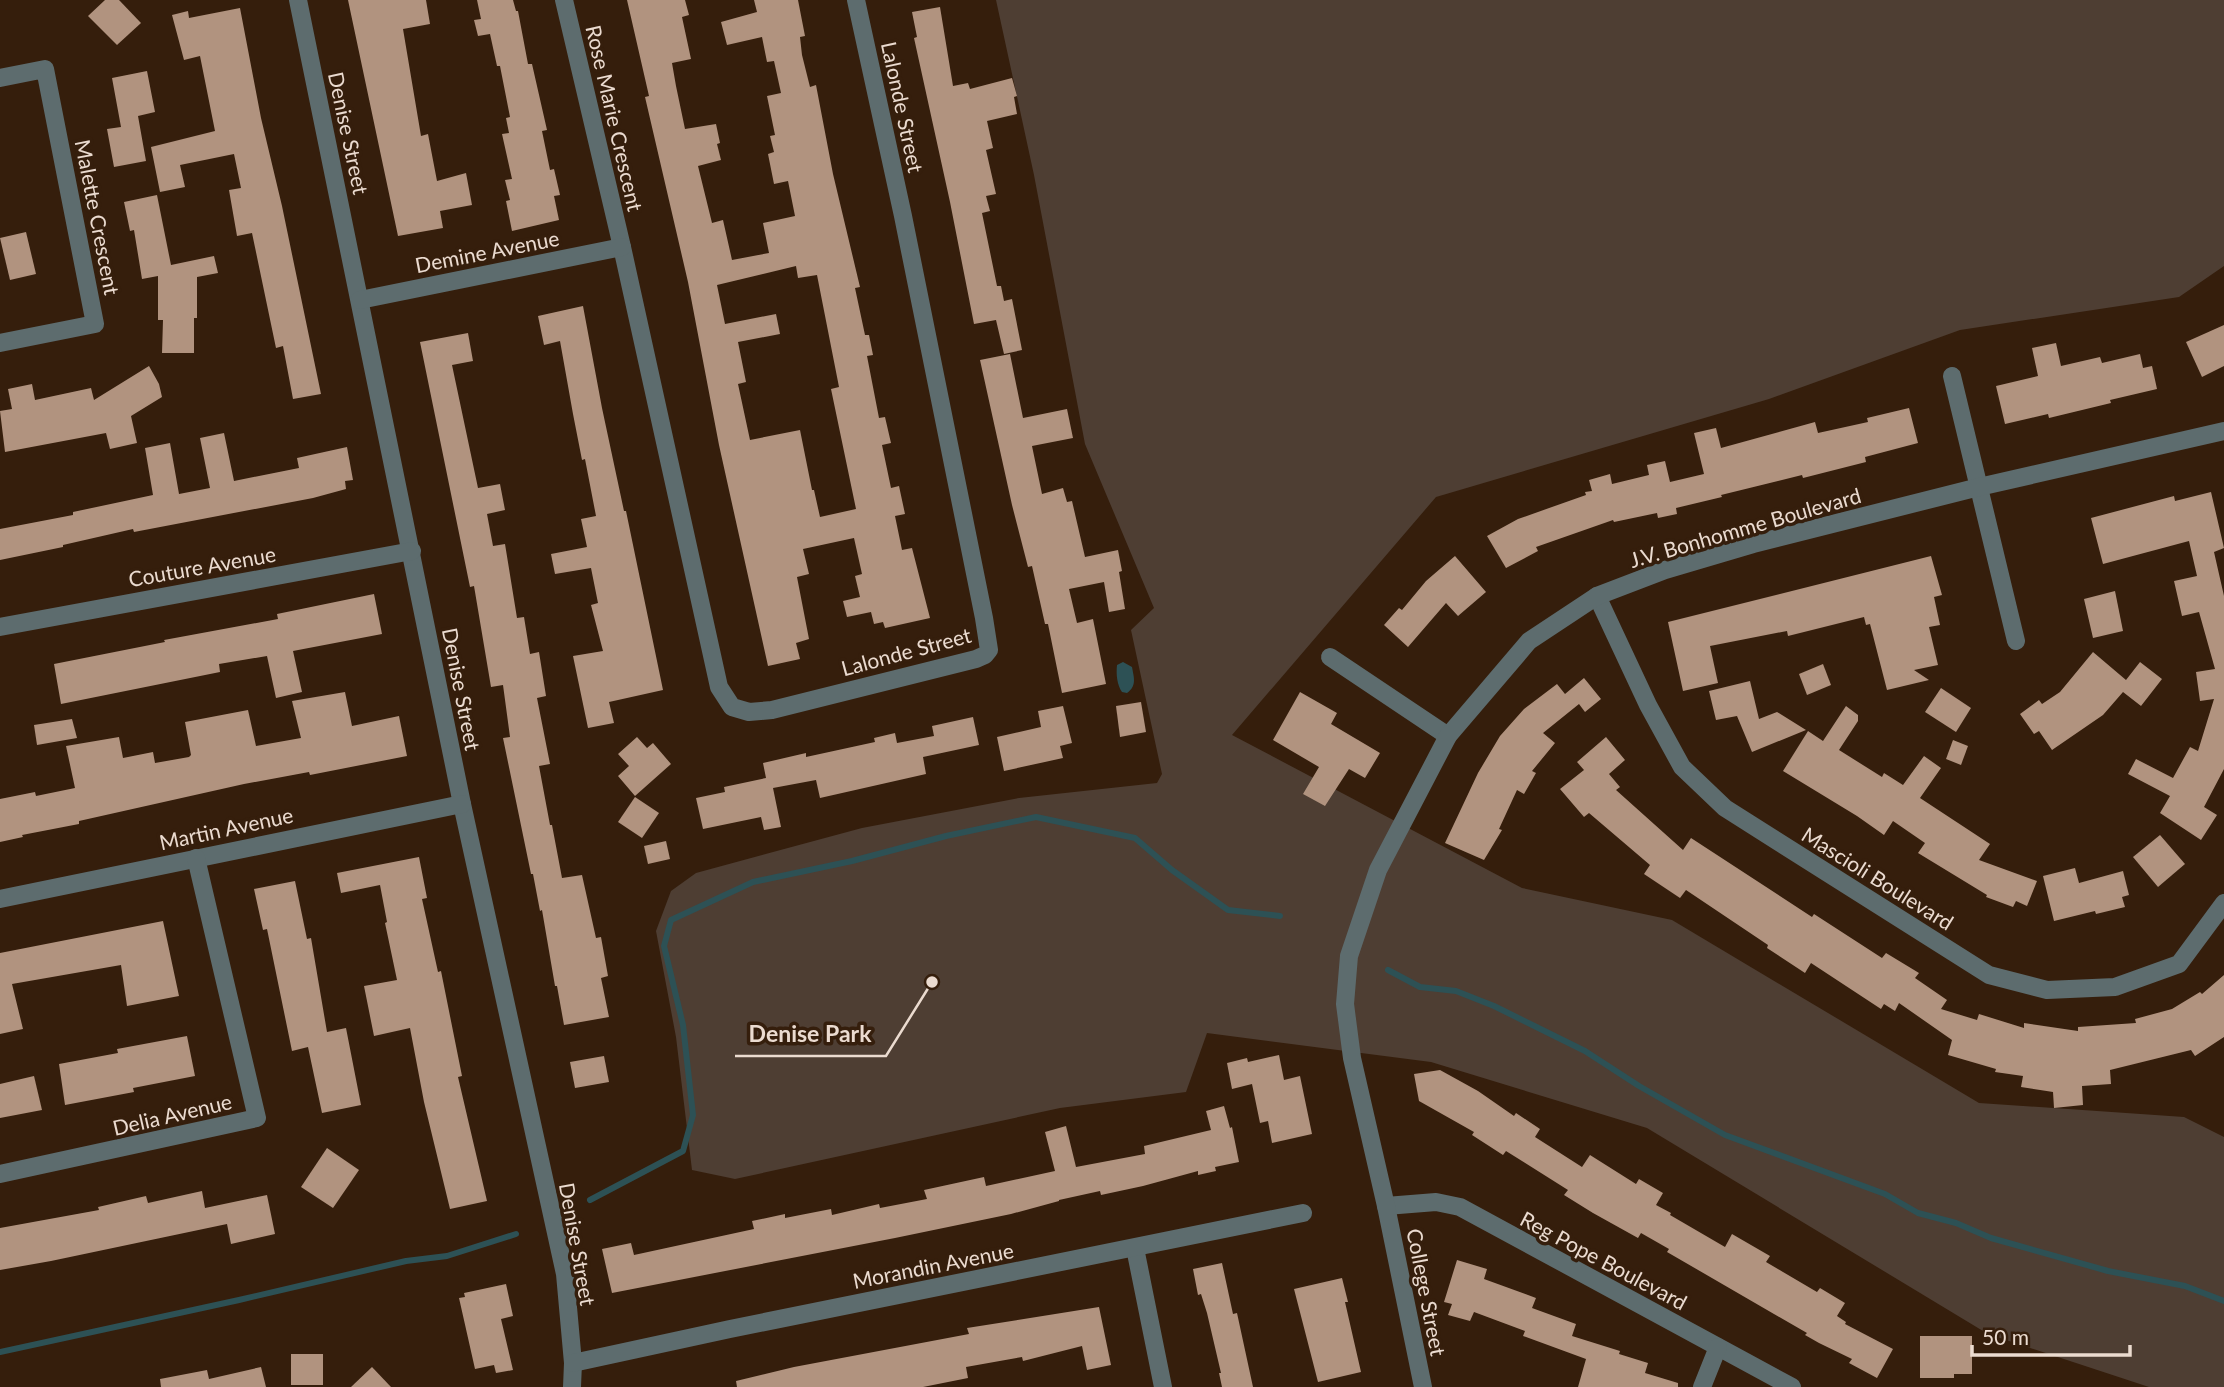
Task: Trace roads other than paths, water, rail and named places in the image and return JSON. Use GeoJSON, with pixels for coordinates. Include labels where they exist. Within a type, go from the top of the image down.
{"type":"FeatureCollection","features":[{"type":"Feature","properties":{"kind":"street","name":"Denise Street"},"geometry":{"type":"LineString","coordinates":[[298,0],[462,804],[565,1274],[573,1363],[572,1387]]}},
{"type":"Feature","properties":{"kind":"street","name":"Rose Marie Crescent"},"geometry":{"type":"LineString","coordinates":[[564,0],[622,247]]}},
{"type":"Feature","properties":{"kind":"street","name":"Lalonde Street"},"geometry":{"type":"LineString","coordinates":[[622,247],[719,687],[732,707],[749,712],[772,710],[985,655],[989,650],[982,604],[856,0]]}},
{"type":"Feature","properties":{"kind":"street","name":"Malette Crescent"},"geometry":{"type":"LineString","coordinates":[[0,78],[45,69],[95,324],[0,343]]}},
{"type":"Feature","properties":{"kind":"street","name":"Demine Avenue"},"geometry":{"type":"LineString","coordinates":[[360,300],[622,247]]}},
{"type":"Feature","properties":{"kind":"street"},"geometry":{"type":"LineString","coordinates":[[1952,376],[2016,641]]}},
{"type":"Feature","properties":{"kind":"street","name":"J.V. Bonhomme Boulevard"},"geometry":{"type":"LineString","coordinates":[[1387,1206],[1352,1058],[1345,1004],[1349,956],[1378,870],[1448,736],[1529,641],[1597,596],[1665,570],[1753,544],[1979,487],[2224,431]]}},
{"type":"Feature","properties":{"kind":"street","name":"Couture Avenue"},"geometry":{"type":"LineString","coordinates":[[0,626],[412,551]]}},
{"type":"Feature","properties":{"kind":"street","name":"Mascioli Boulevard"},"geometry":{"type":"LineString","coordinates":[[1597,596],[1648,705],[1682,767],[1724,808],[1989,975],[2047,990],[2115,987],[2179,964],[2224,904]]}},
{"type":"Feature","properties":{"kind":"street"},"geometry":{"type":"LineString","coordinates":[[1331,657],[1448,736]]}},
{"type":"Feature","properties":{"kind":"street","name":"Martin Avenue"},"geometry":{"type":"LineString","coordinates":[[0,899],[462,804]]}},
{"type":"Feature","properties":{"kind":"street","name":"Delia Avenue"},"geometry":{"type":"LineString","coordinates":[[0,1174],[257,1118],[196,858]]}},
{"type":"Feature","properties":{"kind":"street","name":"Reg Pope Boulevard"},"geometry":{"type":"LineString","coordinates":[[1387,1206],[1436,1202],[1460,1207],[1792,1387]]}},
{"type":"Feature","properties":{"kind":"street","name":"College Street"},"geometry":{"type":"LineString","coordinates":[[1387,1206],[1423,1387]]}},
{"type":"Feature","properties":{"kind":"street","name":"Morandin Avenue"},"geometry":{"type":"LineString","coordinates":[[573,1363],[1303,1213]]}},
{"type":"Feature","properties":{"kind":"street"},"geometry":{"type":"LineString","coordinates":[[1135,1248],[1163,1387]]}},
{"type":"Feature","properties":{"kind":"street"},"geometry":{"type":"LineString","coordinates":[[1702,1387],[1718,1347]]}},
{"type":"Feature","properties":{"kind":"water"},"geometry":{"type":"Polygon","coordinates":[[[1123,662],[1132,667],[1134,678],[1134,685],[1127,693],[1122,692],[1117,679],[1117,665],[1123,662]]]}},
{"type":"Feature","properties":{"kind":"waterway"},"geometry":{"type":"LineString","coordinates":[[590,1200],[683,1151],[693,1115],[683,1025],[664,946],[671,920],[753,882],[1036,817],[1135,838],[1172,870],[1228,910],[1280,916]]}},
{"type":"Feature","properties":{"kind":"waterway"},"geometry":{"type":"LineString","coordinates":[[1388,970],[1420,987],[1456,991],[1494,1006],[1585,1051],[1639,1086],[1725,1135],[1885,1194],[1918,1213],[1956,1223],[1991,1238],[2108,1271],[2185,1286],[2224,1301]]}},
{"type":"Feature","properties":{"kind":"waterway"},"geometry":{"type":"LineString","coordinates":[[0,1352],[406,1261],[447,1256],[516,1234]]}},
{"type":"Feature","properties":{"kind":"place","name":"Denise Park"},"geometry":{"type":"Point","coordinates":[932,982]}}]}
